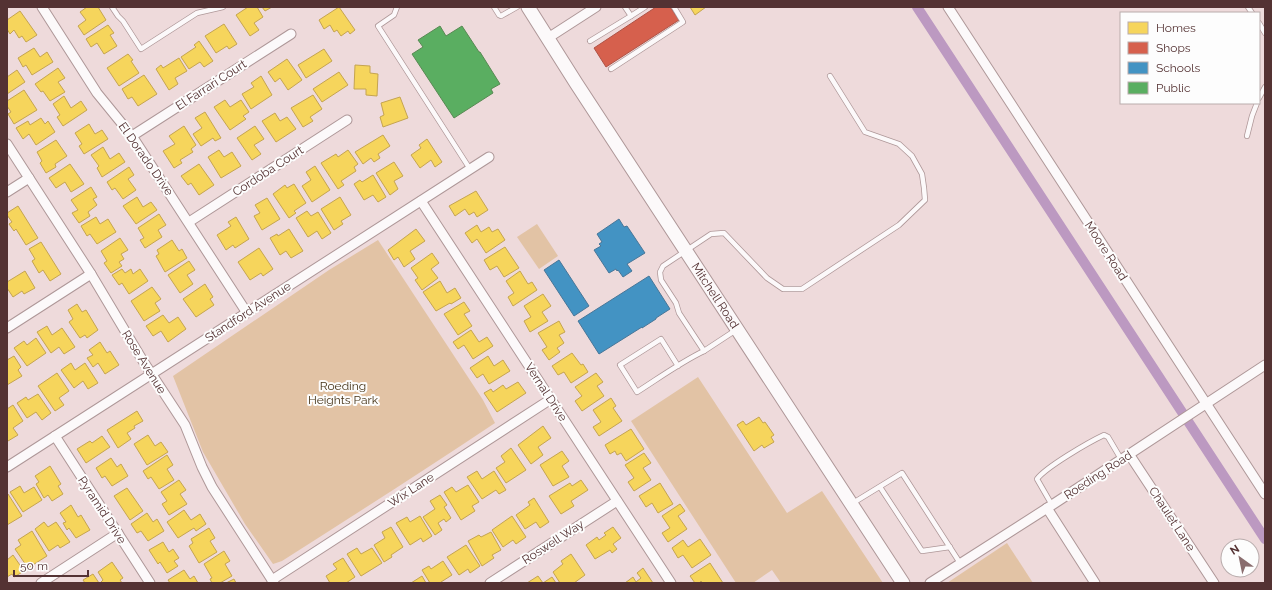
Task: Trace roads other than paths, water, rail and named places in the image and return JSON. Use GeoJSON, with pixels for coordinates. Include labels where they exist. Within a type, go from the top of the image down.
{"type":"FeatureCollection","features":[{"type":"Feature","properties":{"kind":"street","name":"El Dorado Drive"},"geometry":{"type":"LineString","coordinates":[[42,7],[97,93],[132,136],[247,313]]}},
{"type":"Feature","properties":{"kind":"street","name":"Mitchell Road"},"geometry":{"type":"LineString","coordinates":[[528,7],[904,583]]}},
{"type":"Feature","properties":{"kind":"street"},"geometry":{"type":"LineString","coordinates":[[548,38],[596,7]]}},
{"type":"Feature","properties":{"kind":"street","name":"Moore Road"},"geometry":{"type":"LineString","coordinates":[[948,7],[1265,494]]}},
{"type":"Feature","properties":{"kind":"street","name":"El Farrari Court"},"geometry":{"type":"LineString","coordinates":[[132,136],[291,34]]}},
{"type":"Feature","properties":{"kind":"street","name":"Cordoba Court"},"geometry":{"type":"LineString","coordinates":[[189,222],[347,120]]}},
{"type":"Feature","properties":{"kind":"street","name":"Rose Avenue"},"geometry":{"type":"LineString","coordinates":[[7,144],[91,274],[152,375],[185,425],[212,487],[273,581]]}},
{"type":"Feature","properties":{"kind":"street","name":"Standford Avenue"},"geometry":{"type":"LineString","coordinates":[[7,467],[489,157]]}},
{"type":"Feature","properties":{"kind":"street"},"geometry":{"type":"LineString","coordinates":[[7,192],[29,178]]}},
{"type":"Feature","properties":{"kind":"street","name":"Vernal Drive"},"geometry":{"type":"LineString","coordinates":[[421,201],[671,583]]}},
{"type":"Feature","properties":{"kind":"street"},"geometry":{"type":"LineString","coordinates":[[7,328],[91,274]]}},
{"type":"Feature","properties":{"kind":"street","name":"Roeding Road"},"geometry":{"type":"LineString","coordinates":[[930,583],[1049,507],[1265,365]]}},
{"type":"Feature","properties":{"kind":"street","name":"Wix Lane"},"geometry":{"type":"LineString","coordinates":[[273,581],[551,399]]}},
{"type":"Feature","properties":{"kind":"street","name":"Pyramid Drive"},"geometry":{"type":"LineString","coordinates":[[55,436],[150,583]]}},
{"type":"Feature","properties":{"kind":"street","name":"Chaulet Lane"},"geometry":{"type":"LineString","coordinates":[[1129,454],[1214,583]]}},
{"type":"Feature","properties":{"kind":"street","name":"Roswell Way"},"geometry":{"type":"LineString","coordinates":[[490,583],[617,501]]}},
{"type":"Feature","properties":{"kind":"street"},"geometry":{"type":"LineString","coordinates":[[1049,507],[1095,583]]}},
{"type":"Feature","properties":{"kind":"street"},"geometry":{"type":"LineString","coordinates":[[41,583],[118,533]]}},
{"type":"Feature","properties":{"kind":"lane"},"geometry":{"type":"LineString","coordinates":[[112,7],[141,49],[197,13],[223,7]]}},
{"type":"Feature","properties":{"kind":"lane"},"geometry":{"type":"LineString","coordinates":[[197,13],[200,7]]}},
{"type":"Feature","properties":{"kind":"lane"},"geometry":{"type":"LineString","coordinates":[[397,7],[394,15],[378,26],[470,169]]}},
{"type":"Feature","properties":{"kind":"lane"},"geometry":{"type":"LineString","coordinates":[[494,7],[501,16],[517,7]]}},
{"type":"Feature","properties":{"kind":"lane"},"geometry":{"type":"LineString","coordinates":[[625,7],[631,16]]}},
{"type":"Feature","properties":{"kind":"lane"},"geometry":{"type":"LineString","coordinates":[[590,41],[645,7]]}},
{"type":"Feature","properties":{"kind":"lane"},"geometry":{"type":"LineString","coordinates":[[611,69],[683,22],[674,7]]}},
{"type":"Feature","properties":{"kind":"lane"},"geometry":{"type":"LineString","coordinates":[[704,351],[679,313],[676,303],[661,278],[660,272],[663,266],[686,250],[711,234],[724,233],[767,278],[783,289],[802,289],[899,225],[925,200],[922,174],[912,156],[900,144],[865,132],[830,76]]}},
{"type":"Feature","properties":{"kind":"lane"},"geometry":{"type":"LineString","coordinates":[[1260,96],[1265,87]]}},
{"type":"Feature","properties":{"kind":"lane"},"geometry":{"type":"LineString","coordinates":[[1247,136],[1257,104]]}},
{"type":"Feature","properties":{"kind":"lane"},"geometry":{"type":"LineString","coordinates":[[678,366],[661,339],[620,365],[637,392],[737,329]]}},
{"type":"Feature","properties":{"kind":"lane"},"geometry":{"type":"LineString","coordinates":[[1049,507],[1037,479],[1041,474],[1104,435],[1108,437],[1121,459]]}},
{"type":"Feature","properties":{"kind":"lane"},"geometry":{"type":"LineString","coordinates":[[852,504],[902,473],[960,563]]}},
{"type":"Feature","properties":{"kind":"lane"},"geometry":{"type":"LineString","coordinates":[[880,487],[922,551],[950,547]]}},
{"type":"Feature","properties":{"kind":"waterway"},"geometry":{"type":"LineString","coordinates":[[917,7],[1265,539]]}},
{"type":"Feature","properties":{"kind":"park label","name":"Roeding Heights Park"},"geometry":{"type":"Point","coordinates":[343,393]}}]}
